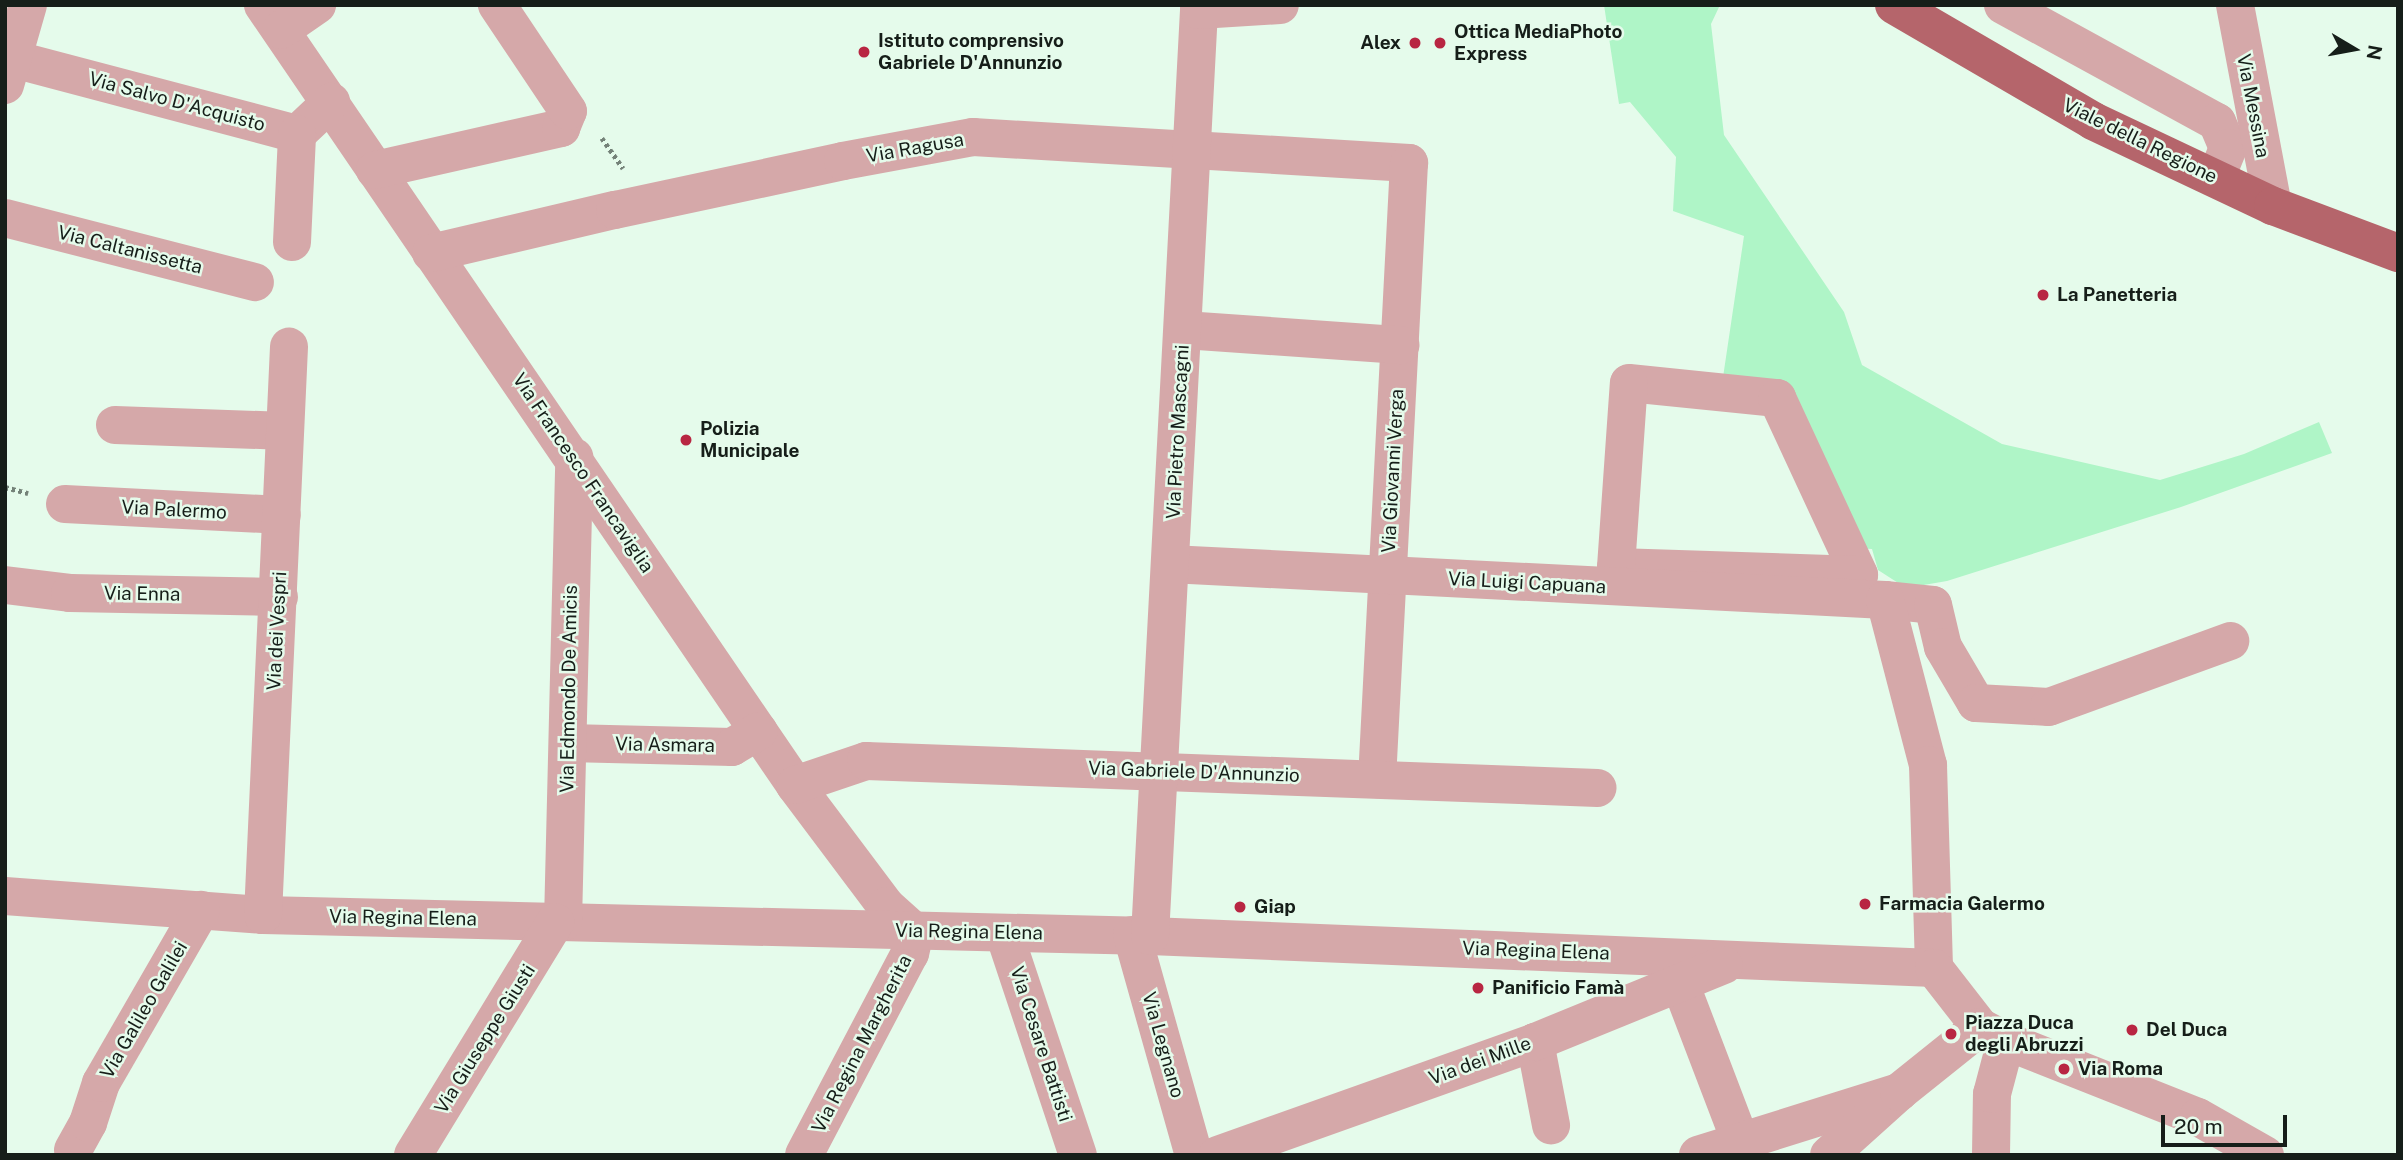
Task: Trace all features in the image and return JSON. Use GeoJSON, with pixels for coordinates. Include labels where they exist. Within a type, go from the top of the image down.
{"type":"FeatureCollection","features":[{"type":"Feature","properties":{"kind":"main road","name":"Viale della Regione"},"geometry":{"type":"LineString","coordinates":[[1894,5],[2093,121],[2273,206],[2398,253]]}},
{"type":"Feature","properties":{"kind":"street"},"geometry":{"type":"LineString","coordinates":[[9,72],[28,5]]}},
{"type":"Feature","properties":{"kind":"street"},"geometry":{"type":"LineString","coordinates":[[272,18],[317,5]]}},
{"type":"Feature","properties":{"kind":"street"},"geometry":{"type":"LineString","coordinates":[[375,170],[561,128],[568,111],[497,5]]}},
{"type":"Feature","properties":{"kind":"street","name":"Via Pietro Mascagni"},"geometry":{"type":"LineString","coordinates":[[1141,936],[1159,771],[1194,149],[1199,10],[1280,5]]}},
{"type":"Feature","properties":{"kind":"street"},"geometry":{"type":"LineString","coordinates":[[2003,5],[2217,122],[2228,148],[2216,178]]}},
{"type":"Feature","properties":{"kind":"street","name":"Via Messina"},"geometry":{"type":"LineString","coordinates":[[2235,5],[2273,206]]}},
{"type":"Feature","properties":{"kind":"street","name":"Via Francesco Francaviglia"},"geometry":{"type":"LineString","coordinates":[[272,18],[431,253],[574,457],[794,785],[886,906],[915,932]]}},
{"type":"Feature","properties":{"kind":"street","name":"Via Salvo D'Acquisto"},"geometry":{"type":"LineString","coordinates":[[9,72],[296,134]]}},
{"type":"Feature","properties":{"kind":"street"},"geometry":{"type":"LineString","coordinates":[[292,242],[296,134],[331,102]]}},
{"type":"Feature","properties":{"kind":"street","name":"Via Ragusa"},"geometry":{"type":"LineString","coordinates":[[431,253],[844,161],[973,137],[1409,163]]}},
{"type":"Feature","properties":{"kind":"street","name":"Via Giovanni Verga"},"geometry":{"type":"LineString","coordinates":[[1377,779],[1409,163]]}},
{"type":"Feature","properties":{"kind":"street","name":"Via Caltanissetta"},"geometry":{"type":"LineString","coordinates":[[5,218],[255,282]]}},
{"type":"Feature","properties":{"kind":"street"},"geometry":{"type":"LineString","coordinates":[[1184,330],[1400,345]]}},
{"type":"Feature","properties":{"kind":"street","name":"Via dei Vespri"},"geometry":{"type":"LineString","coordinates":[[263,915],[289,346]]}},
{"type":"Feature","properties":{"kind":"street"},"geometry":{"type":"LineString","coordinates":[[2230,641],[2049,707],[1976,703],[1943,647],[1933,605],[1872,587],[1616,567],[1629,383],[1777,398],[1872,587],[1928,765],[1934,968],[1993,1034],[2198,1116],[2265,1155]]}},
{"type":"Feature","properties":{"kind":"street"},"geometry":{"type":"LineString","coordinates":[[115,425],[285,431]]}},
{"type":"Feature","properties":{"kind":"street","name":"Via Edmondo De Amicis"},"geometry":{"type":"LineString","coordinates":[[559,922],[568,743],[574,457]]}},
{"type":"Feature","properties":{"kind":"street","name":"Via Palermo"},"geometry":{"type":"LineString","coordinates":[[65,504],[282,515]]}},
{"type":"Feature","properties":{"kind":"street","name":"Via Luigi Capuana"},"geometry":{"type":"LineString","coordinates":[[1170,564],[1387,576],[1872,587]]}},
{"type":"Feature","properties":{"kind":"street","name":"Via Enna"},"geometry":{"type":"LineString","coordinates":[[5,586],[70,593],[279,597]]}},
{"type":"Feature","properties":{"kind":"street","name":"Via Asmara"},"geometry":{"type":"LineString","coordinates":[[568,743],[732,747],[759,731]]}},
{"type":"Feature","properties":{"kind":"street","name":"Via Gabriele D'Annunzio"},"geometry":{"type":"LineString","coordinates":[[794,785],[866,761],[1598,788]]}},
{"type":"Feature","properties":{"kind":"street","name":"Via Regina Elena"},"geometry":{"type":"LineString","coordinates":[[5,896],[263,915],[1141,936],[1934,968]]}},
{"type":"Feature","properties":{"kind":"street","name":"Via Galileo Galilei"},"geometry":{"type":"LineString","coordinates":[[73,1150],[88,1124],[101,1083],[201,910]]}},
{"type":"Feature","properties":{"kind":"street","name":"Via Giuseppe Giusti"},"geometry":{"type":"LineString","coordinates":[[413,1155],[559,922]]}},
{"type":"Feature","properties":{"kind":"street","name":"Via Regina Margherita"},"geometry":{"type":"LineString","coordinates":[[804,1155],[911,953],[915,932]]}},
{"type":"Feature","properties":{"kind":"street","name":"Via Cesare Battisti"},"geometry":{"type":"LineString","coordinates":[[1004,933],[1078,1155]]}},
{"type":"Feature","properties":{"kind":"street","name":"Via Legnano"},"geometry":{"type":"LineString","coordinates":[[1141,936],[1194,1155]]}},
{"type":"Feature","properties":{"kind":"street","name":"Via dei Mille"},"geometry":{"type":"LineString","coordinates":[[1218,1155],[1535,1042],[1738,960]]}},
{"type":"Feature","properties":{"kind":"street"},"geometry":{"type":"LineString","coordinates":[[1680,983],[1740,1140]]}},
{"type":"Feature","properties":{"kind":"street"},"geometry":{"type":"LineString","coordinates":[[1829,1155],[1899,1092],[1993,1034]]}},
{"type":"Feature","properties":{"kind":"street"},"geometry":{"type":"LineString","coordinates":[[1991,1155],[1993,1034]]}},
{"type":"Feature","properties":{"kind":"street"},"geometry":{"type":"LineString","coordinates":[[1535,1042],[1551,1125]]}},
{"type":"Feature","properties":{"kind":"street"},"geometry":{"type":"LineString","coordinates":[[1698,1155],[1899,1092]]}},
{"type":"Feature","properties":{"kind":"path"},"geometry":{"type":"LineString","coordinates":[[568,111],[598,132],[648,203]]}},
{"type":"Feature","properties":{"kind":"green space"},"geometry":{"type":"Polygon","coordinates":[[[1604,5],[1720,5],[1711,24],[1724,135],[1844,312],[1862,365],[2002,444],[2160,480],[2244,454],[2319,422],[2332,453],[2181,507],[1947,581],[1906,588],[1878,570],[1872,549],[1853,548],[1779,386],[1722,384],[1744,236],[1673,211],[1676,157],[1630,102],[1619,104],[1604,5]]]}},
{"type":"Feature","properties":{"kind":"place","name":"Alex"},"geometry":{"type":"Point","coordinates":[1415,43]}},
{"type":"Feature","properties":{"kind":"place","name":"Ottica MediaPhoto Express"},"geometry":{"type":"Point","coordinates":[1440,43]}},
{"type":"Feature","properties":{"kind":"place","name":"Istituto comprensivo Gabriele D'Annunzio"},"geometry":{"type":"Point","coordinates":[864,52]}},
{"type":"Feature","properties":{"kind":"place","name":"La Panetteria"},"geometry":{"type":"Point","coordinates":[2043,295]}},
{"type":"Feature","properties":{"kind":"place","name":"Polizia Municipale"},"geometry":{"type":"Point","coordinates":[686,440]}},
{"type":"Feature","properties":{"kind":"place","name":"Farmacia Galermo"},"geometry":{"type":"Point","coordinates":[1865,904]}},
{"type":"Feature","properties":{"kind":"place","name":"Giap"},"geometry":{"type":"Point","coordinates":[1240,907]}},
{"type":"Feature","properties":{"kind":"place","name":"Panificio Famà"},"geometry":{"type":"Point","coordinates":[1478,988]}},
{"type":"Feature","properties":{"kind":"place","name":"Del Duca"},"geometry":{"type":"Point","coordinates":[2132,1030]}},
{"type":"Feature","properties":{"kind":"place","name":"Piazza Duca degli Abruzzi"},"geometry":{"type":"Point","coordinates":[1951,1034]}},
{"type":"Feature","properties":{"kind":"place","name":"Via Roma"},"geometry":{"type":"Point","coordinates":[2064,1069]}}]}
